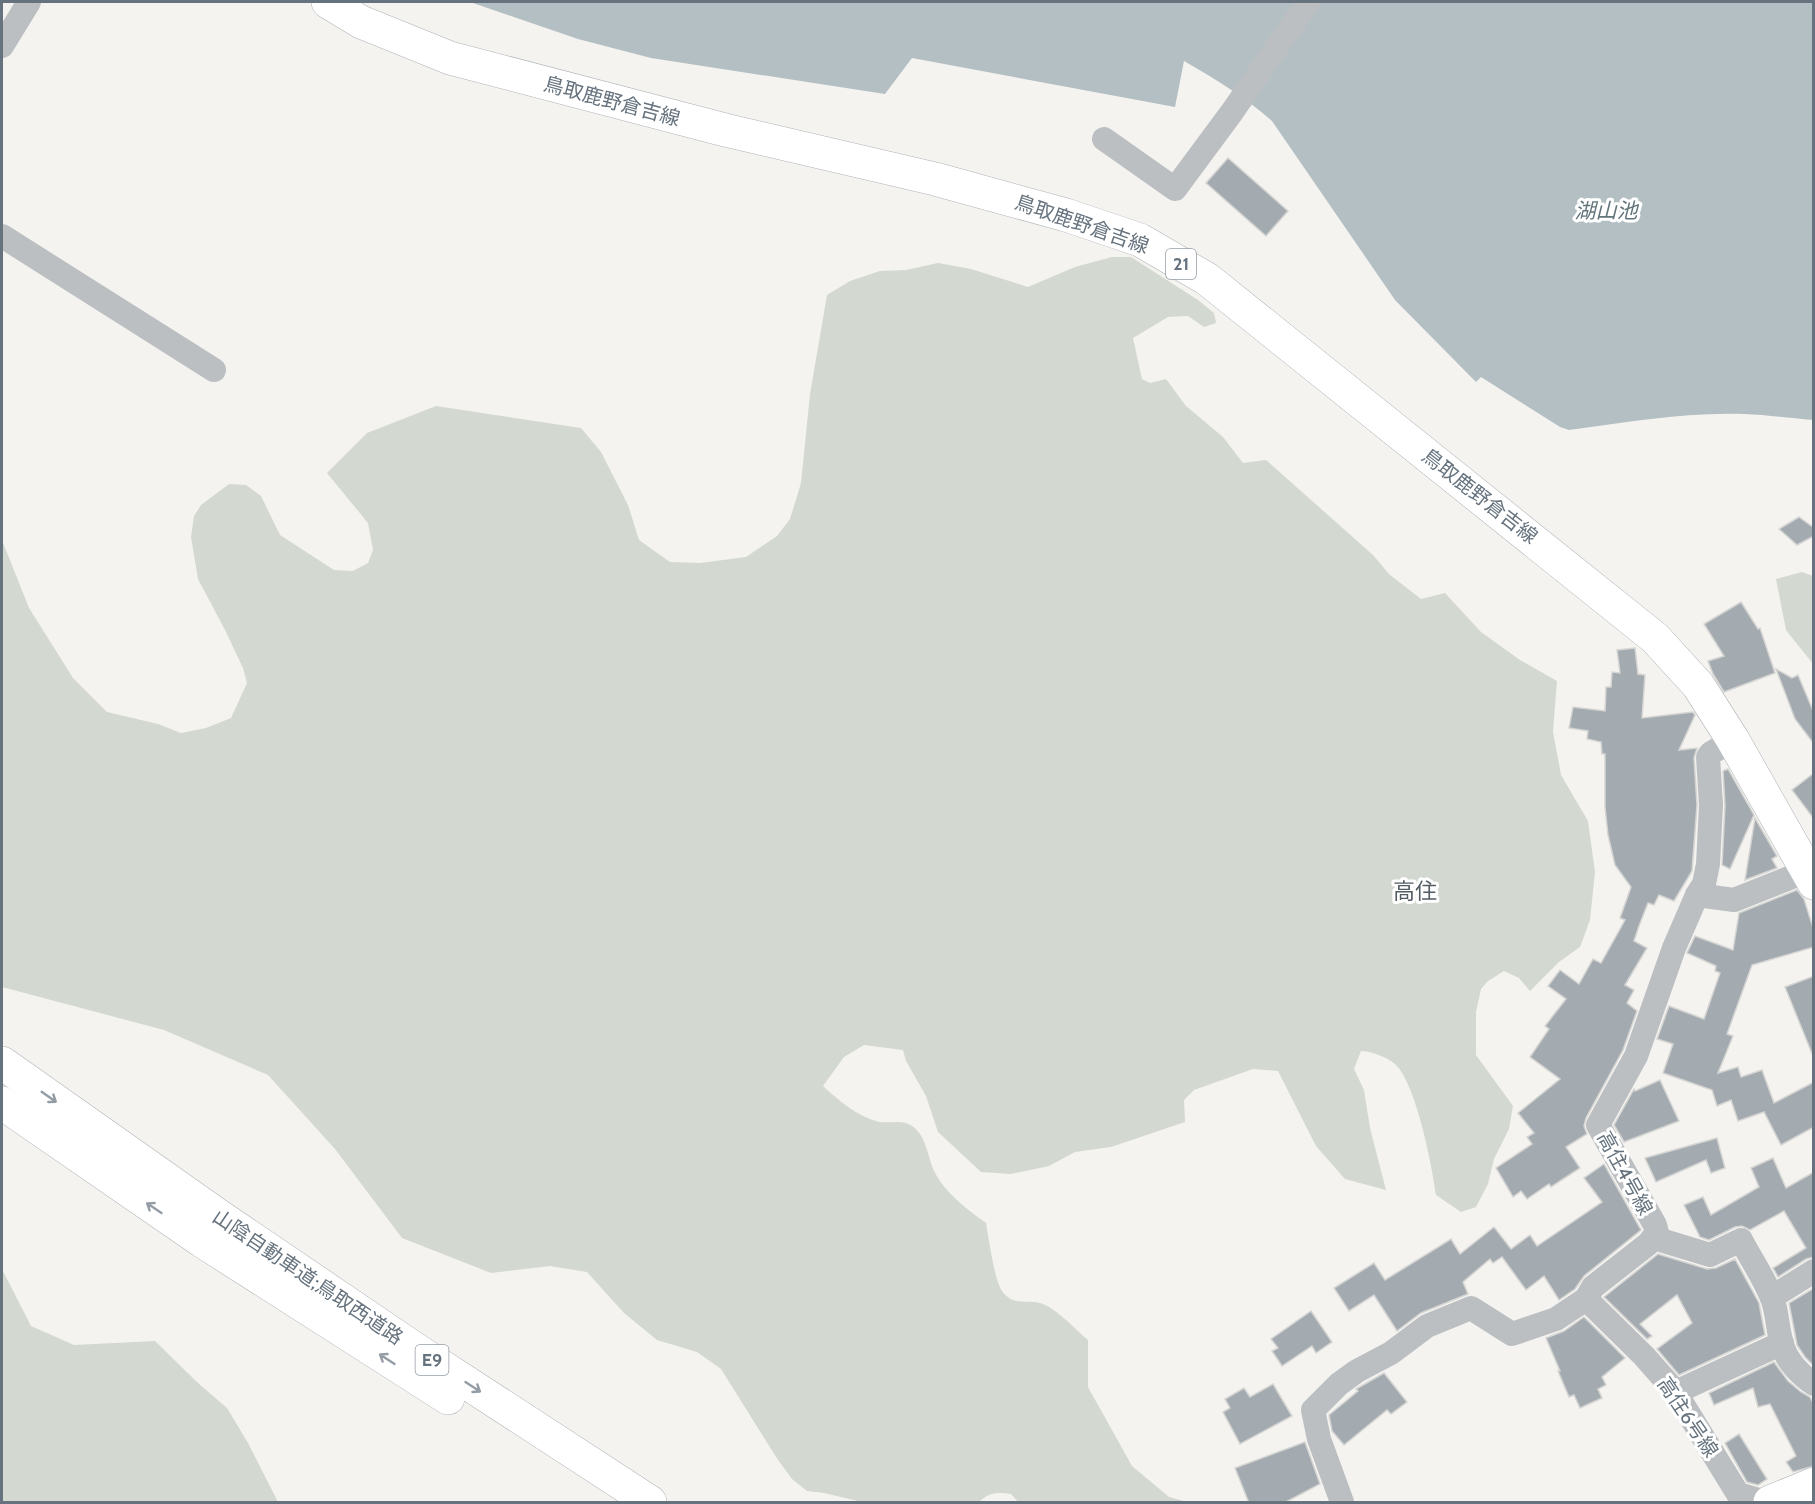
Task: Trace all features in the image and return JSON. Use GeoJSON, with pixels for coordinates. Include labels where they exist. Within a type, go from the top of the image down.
{"type":"FeatureCollection","features":[{"type":"Feature","properties":{"kind":"main road","name":"鳥取鹿野倉吉線"},"geometry":{"type":"LineString","coordinates":[[328,2],[361,22],[450,58],[725,130],[935,179],[1066,215],[1140,240],[1207,279],[1655,638],[1698,685],[1733,740],[1810,877]]}},
{"type":"Feature","properties":{"kind":"main road","name":"山陰自動車道;鳥取西道路"},"geometry":{"type":"LineString","coordinates":[[2,1063],[282,1259],[650,1503]]}},
{"type":"Feature","properties":{"kind":"main road","name":"山陰自動車道;鳥取西道路"},"geometry":{"type":"LineString","coordinates":[[2,1103],[202,1241],[614,1503]]}},
{"type":"Feature","properties":{"kind":"main road"},"geometry":{"type":"LineString","coordinates":[[1768,1503],[1814,1484]]}},
{"type":"Feature","properties":{"kind":"street"},"geometry":{"type":"LineString","coordinates":[[2,46],[29,2]]}},
{"type":"Feature","properties":{"kind":"street"},"geometry":{"type":"LineString","coordinates":[[1104,139],[1175,189],[1232,112],[1308,2]]}},
{"type":"Feature","properties":{"kind":"street"},"geometry":{"type":"LineString","coordinates":[[2,236],[214,370]]}},
{"type":"Feature","properties":{"kind":"street","name":"高住4号線"},"geometry":{"type":"LineString","coordinates":[[1342,1503],[1319,1439],[1313,1410],[1339,1384],[1357,1371],[1391,1353],[1426,1326],[1471,1308],[1512,1334],[1556,1319],[1586,1299],[1593,1287],[1654,1239],[1657,1233],[1655,1225],[1598,1125],[1636,1056],[1674,948],[1704,884],[1708,864],[1711,805],[1708,757],[1733,740]]}},
{"type":"Feature","properties":{"kind":"street"},"geometry":{"type":"LineString","coordinates":[[1697,895],[1734,900],[1810,877]]}},
{"type":"Feature","properties":{"kind":"street"},"geometry":{"type":"LineString","coordinates":[[1654,1239],[1710,1255],[1741,1240],[1772,1297],[1786,1355],[1804,1377],[1814,1384]]}},
{"type":"Feature","properties":{"kind":"street"},"geometry":{"type":"LineString","coordinates":[[1772,1297],[1814,1271]]}},
{"type":"Feature","properties":{"kind":"street","name":"高住6号線"},"geometry":{"type":"LineString","coordinates":[[1586,1299],[1644,1356],[1676,1392],[1738,1494],[1768,1503]]}},
{"type":"Feature","properties":{"kind":"street"},"geometry":{"type":"LineString","coordinates":[[1676,1392],[1782,1343]]}},
{"type":"Feature","properties":{"kind":"shaded area"},"geometry":{"type":"Polygon","coordinates":[[[1112,257],[1131,257],[1198,300],[1214,313],[1216,323],[1204,327],[1188,316],[1168,317],[1133,338],[1142,379],[1150,383],[1166,379],[1186,406],[1223,437],[1243,463],[1266,460],[1373,555],[1389,574],[1421,599],[1445,593],[1481,632],[1520,660],[1557,681],[1553,732],[1561,775],[1588,821],[1595,872],[1590,920],[1580,947],[1559,962],[1530,991],[1519,978],[1504,971],[1488,981],[1481,989],[1476,1012],[1476,1055],[1513,1106],[1509,1129],[1494,1159],[1488,1184],[1476,1207],[1461,1212],[1436,1195],[1422,1126],[1403,1074],[1391,1061],[1370,1052],[1361,1051],[1354,1069],[1364,1090],[1370,1128],[1386,1190],[1345,1179],[1316,1146],[1278,1071],[1253,1069],[1194,1090],[1184,1100],[1185,1122],[1111,1147],[1075,1152],[1049,1166],[1011,1174],[981,1172],[938,1132],[926,1096],[906,1061],[903,1050],[864,1045],[844,1057],[823,1086],[869,1119],[881,1122],[903,1122],[917,1130],[924,1141],[934,1171],[944,1186],[986,1223],[994,1268],[1002,1291],[1016,1301],[1046,1305],[1088,1340],[1088,1387],[1132,1466],[1169,1497],[1187,1502],[1018,1502],[1011,1494],[1002,1493],[990,1495],[979,1502],[862,1502],[807,1491],[792,1479],[778,1460],[721,1369],[697,1352],[657,1340],[624,1313],[587,1272],[550,1266],[491,1273],[402,1238],[335,1149],[268,1075],[164,1030],[2,987],[2,540],[29,608],[73,678],[107,712],[158,724],[181,733],[206,728],[231,718],[247,683],[243,668],[198,579],[191,537],[194,516],[201,505],[229,484],[246,485],[261,496],[280,535],[334,570],[353,571],[368,563],[373,550],[368,523],[327,473],[367,433],[436,406],[581,428],[601,452],[628,505],[639,540],[670,562],[700,563],[746,557],[777,536],[790,519],[801,483],[810,394],[827,295],[850,281],[880,271],[906,270],[938,263],[971,269],[1028,287],[1075,267],[1112,257]]]}},
{"type":"Feature","properties":{"kind":"shaded area"},"geometry":{"type":"Polygon","coordinates":[[[1802,572],[1813,576],[1813,664],[1786,630],[1776,579],[1802,572]]]}},
{"type":"Feature","properties":{"kind":"shaded area"},"geometry":{"type":"Polygon","coordinates":[[[2,1269],[31,1326],[74,1345],[155,1341],[227,1408],[278,1502],[2,1502],[2,1269]]]}},
{"type":"Feature","properties":{"kind":"water","name":"湖山池"},"geometry":{"type":"Polygon","coordinates":[[[470,2],[1813,2],[1813,420],[1722,414],[1657,418],[1569,430],[1560,427],[1481,377],[1476,382],[1395,300],[1272,121],[1240,96],[1184,61],[1175,107],[912,58],[885,94],[651,58],[578,39],[470,2]]]}},
{"type":"Feature","properties":{"kind":"building"},"geometry":{"type":"Polygon","coordinates":[[[1228,158],[1288,211],[1266,236],[1206,183],[1228,158]]]}},
{"type":"Feature","properties":{"kind":"building"},"geometry":{"type":"Polygon","coordinates":[[[1799,517],[1814,528],[1814,536],[1797,545],[1779,529],[1799,517]]]}},
{"type":"Feature","properties":{"kind":"building"},"geometry":{"type":"Polygon","coordinates":[[[1741,602],[1758,629],[1760,628],[1775,673],[1724,692],[1708,661],[1724,656],[1704,624],[1741,602]]]}},
{"type":"Feature","properties":{"kind":"building"},"geometry":{"type":"Polygon","coordinates":[[[1635,648],[1638,674],[1645,675],[1642,718],[1693,712],[1695,715],[1679,750],[1697,748],[1694,758],[1697,805],[1692,871],[1674,901],[1659,895],[1654,905],[1648,903],[1639,926],[1634,941],[1647,948],[1625,985],[1634,990],[1627,1003],[1637,1011],[1623,1050],[1586,1118],[1584,1126],[1587,1134],[1566,1147],[1580,1168],[1551,1187],[1549,1184],[1527,1199],[1521,1191],[1513,1197],[1496,1168],[1532,1144],[1527,1137],[1534,1133],[1518,1113],[1560,1079],[1530,1057],[1549,1029],[1545,1026],[1566,999],[1548,986],[1560,970],[1579,984],[1593,959],[1601,963],[1625,920],[1620,918],[1631,887],[1615,865],[1608,835],[1605,807],[1605,754],[1602,754],[1601,742],[1587,739],[1588,731],[1569,728],[1573,707],[1605,711],[1606,687],[1611,687],[1612,672],[1620,673],[1617,650],[1635,648]]]}},
{"type":"Feature","properties":{"kind":"building"},"geometry":{"type":"Polygon","coordinates":[[[1776,669],[1792,678],[1798,675],[1814,713],[1814,744],[1795,719],[1776,669]]]}},
{"type":"Feature","properties":{"kind":"building"},"geometry":{"type":"Polygon","coordinates":[[[1728,769],[1754,815],[1730,869],[1722,865],[1725,806],[1723,771],[1728,769]]]}},
{"type":"Feature","properties":{"kind":"building"},"geometry":{"type":"Polygon","coordinates":[[[1814,773],[1814,819],[1792,790],[1814,773]]]}},
{"type":"Feature","properties":{"kind":"building"},"geometry":{"type":"Polygon","coordinates":[[[1755,818],[1777,856],[1772,859],[1777,868],[1745,880],[1755,818]]]}},
{"type":"Feature","properties":{"kind":"building"},"geometry":{"type":"Polygon","coordinates":[[[1797,890],[1804,899],[1814,931],[1814,947],[1752,965],[1727,1034],[1733,1036],[1718,1073],[1738,1067],[1741,1077],[1762,1070],[1774,1103],[1814,1082],[1814,1127],[1781,1145],[1764,1112],[1738,1121],[1731,1100],[1717,1106],[1712,1090],[1663,1073],[1673,1044],[1657,1039],[1669,1006],[1704,1019],[1720,973],[1715,971],[1716,966],[1687,953],[1695,936],[1733,950],[1739,913],[1797,890]]]}},
{"type":"Feature","properties":{"kind":"building"},"geometry":{"type":"Polygon","coordinates":[[[1814,976],[1814,1056],[1813,1056],[1785,987],[1814,976]]]}},
{"type":"Feature","properties":{"kind":"building"},"geometry":{"type":"Polygon","coordinates":[[[1660,1080],[1679,1121],[1624,1142],[1614,1125],[1634,1089],[1635,1091],[1660,1080]]]}},
{"type":"Feature","properties":{"kind":"building"},"geometry":{"type":"Polygon","coordinates":[[[1717,1138],[1725,1168],[1711,1173],[1706,1160],[1656,1182],[1645,1158],[1717,1138]]]}},
{"type":"Feature","properties":{"kind":"building"},"geometry":{"type":"Polygon","coordinates":[[[1773,1158],[1786,1188],[1814,1172],[1814,1257],[1806,1259],[1778,1277],[1773,1268],[1806,1248],[1784,1211],[1750,1230],[1742,1226],[1735,1227],[1709,1240],[1700,1237],[1684,1205],[1703,1197],[1711,1215],[1759,1187],[1751,1168],[1773,1158]]]}},
{"type":"Feature","properties":{"kind":"building"},"geometry":{"type":"Polygon","coordinates":[[[1604,1164],[1641,1230],[1584,1276],[1575,1289],[1559,1300],[1544,1276],[1526,1290],[1502,1257],[1493,1263],[1490,1259],[1463,1282],[1468,1294],[1421,1313],[1397,1331],[1374,1295],[1349,1311],[1334,1288],[1374,1263],[1385,1280],[1451,1239],[1460,1254],[1494,1227],[1511,1249],[1530,1235],[1537,1246],[1602,1202],[1584,1178],[1604,1164]]]}},
{"type":"Feature","properties":{"kind":"building"},"geometry":{"type":"Polygon","coordinates":[[[1658,1254],[1707,1269],[1716,1268],[1735,1259],[1759,1303],[1765,1335],[1679,1375],[1657,1349],[1692,1323],[1677,1295],[1640,1324],[1652,1336],[1647,1339],[1604,1297],[1658,1254]]]}},
{"type":"Feature","properties":{"kind":"building"},"geometry":{"type":"Polygon","coordinates":[[[1814,1288],[1814,1366],[1797,1345],[1789,1303],[1814,1288]]]}},
{"type":"Feature","properties":{"kind":"building"},"geometry":{"type":"Polygon","coordinates":[[[1311,1311],[1332,1342],[1316,1353],[1312,1346],[1282,1366],[1272,1351],[1278,1348],[1271,1339],[1311,1311]]]}},
{"type":"Feature","properties":{"kind":"building"},"geometry":{"type":"Polygon","coordinates":[[[1584,1317],[1625,1358],[1602,1377],[1606,1385],[1598,1389],[1602,1398],[1580,1408],[1574,1395],[1569,1397],[1546,1338],[1564,1331],[1584,1317]]]}},
{"type":"Feature","properties":{"kind":"building"},"geometry":{"type":"Polygon","coordinates":[[[1774,1362],[1788,1381],[1810,1397],[1814,1405],[1814,1466],[1793,1472],[1786,1462],[1796,1456],[1770,1404],[1758,1407],[1753,1388],[1714,1405],[1709,1393],[1774,1362]]]}},
{"type":"Feature","properties":{"kind":"building"},"geometry":{"type":"Polygon","coordinates":[[[1384,1373],[1407,1402],[1391,1414],[1387,1410],[1344,1445],[1332,1431],[1329,1415],[1358,1391],[1356,1389],[1384,1373]]]}},
{"type":"Feature","properties":{"kind":"building"},"geometry":{"type":"Polygon","coordinates":[[[1273,1384],[1292,1416],[1240,1444],[1223,1412],[1230,1408],[1225,1399],[1244,1388],[1250,1397],[1273,1384]]]}},
{"type":"Feature","properties":{"kind":"building"},"geometry":{"type":"Polygon","coordinates":[[[1739,1434],[1767,1479],[1758,1485],[1747,1482],[1725,1443],[1739,1434]]]}},
{"type":"Feature","properties":{"kind":"building"},"geometry":{"type":"Polygon","coordinates":[[[1305,1442],[1320,1484],[1284,1503],[1249,1503],[1235,1468],[1305,1442]]]}},
{"type":"Feature","properties":{"kind":"district","name":"高住"},"geometry":{"type":"Point","coordinates":[1415,891]}}]}
